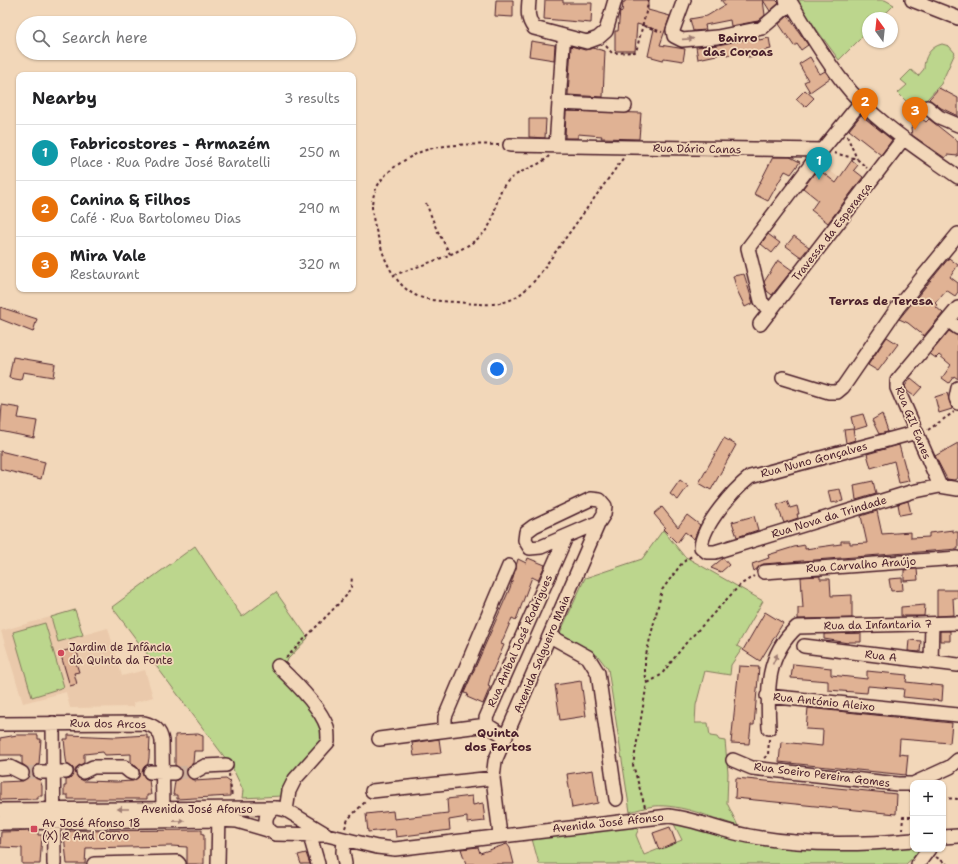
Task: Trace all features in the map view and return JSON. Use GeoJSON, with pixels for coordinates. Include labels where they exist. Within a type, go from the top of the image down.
{"type":"FeatureCollection","features":[{"type":"Feature","properties":{"kind":"street"},"geometry":{"type":"LineString","coordinates":[[529,0],[529,23],[534,28],[587,42],[598,38],[606,31],[615,0]]}},
{"type":"Feature","properties":{"kind":"street"},"geometry":{"type":"LineString","coordinates":[[684,0],[673,34],[682,40],[717,36],[762,28],[789,2],[843,83],[861,102],[904,139],[958,177]]}},
{"type":"Feature","properties":{"kind":"street"},"geometry":{"type":"LineString","coordinates":[[912,0],[958,18]]}},
{"type":"Feature","properties":{"kind":"street"},"geometry":{"type":"LineString","coordinates":[[556,146],[563,45]]}},
{"type":"Feature","properties":{"kind":"street"},"geometry":{"type":"LineString","coordinates":[[770,312],[761,301],[748,248],[822,150],[861,102]]}},
{"type":"Feature","properties":{"kind":"street"},"geometry":{"type":"LineString","coordinates":[[559,103],[625,106]]}},
{"type":"Feature","properties":{"kind":"street"},"geometry":{"type":"LineString","coordinates":[[926,108],[939,117],[958,125]]}},
{"type":"Feature","properties":{"kind":"street","name":"Travessa da Esperança"},"geometry":{"type":"LineString","coordinates":[[760,324],[904,139]]}},
{"type":"Feature","properties":{"kind":"street","name":"Rua Dário Canas"},"geometry":{"type":"LineString","coordinates":[[510,145],[822,150]]}},
{"type":"Feature","properties":{"kind":"street"},"geometry":{"type":"LineString","coordinates":[[783,378],[829,392],[837,392],[843,387],[898,307],[958,234]]}},
{"type":"Feature","properties":{"kind":"street","name":"Rua GIl Eanes"},"geometry":{"type":"LineString","coordinates":[[940,486],[897,388],[897,381],[953,324],[958,308]]}},
{"type":"Feature","properties":{"kind":"street"},"geometry":{"type":"LineString","coordinates":[[958,388],[956,398],[958,403]]}},
{"type":"Feature","properties":{"kind":"street","name":"Rua Nuno Gonçalves"},"geometry":{"type":"LineString","coordinates":[[701,547],[706,530],[735,490],[750,477],[917,434]]}},
{"type":"Feature","properties":{"kind":"street","name":"Rua Nova da Trindade"},"geometry":{"type":"LineString","coordinates":[[701,547],[707,552],[715,552],[911,492],[940,486],[958,489]]}},
{"type":"Feature","properties":{"kind":"street","name":"Avenida Salgueiro Maia"},"geometry":{"type":"LineString","coordinates":[[500,835],[493,778],[495,761],[598,522],[604,514],[605,506],[600,500],[591,499],[534,526],[526,532],[525,540],[530,548],[540,547],[598,522]]}},
{"type":"Feature","properties":{"kind":"street","name":"Rua Aníbal José Rodrigues"},"geometry":{"type":"LineString","coordinates":[[487,726],[486,718],[491,705],[566,536]]}},
{"type":"Feature","properties":{"kind":"street","name":"Rua Carvalho Araújo"},"geometry":{"type":"LineString","coordinates":[[764,572],[958,558]]}},
{"type":"Feature","properties":{"kind":"street"},"geometry":{"type":"LineString","coordinates":[[445,730],[445,718],[508,566]]}},
{"type":"Feature","properties":{"kind":"street","name":"Rua da Infantaria 7"},"geometry":{"type":"LineString","coordinates":[[797,627],[958,623]]}},
{"type":"Feature","properties":{"kind":"street"},"geometry":{"type":"LineString","coordinates":[[931,662],[932,624]]}},
{"type":"Feature","properties":{"kind":"street","name":"Rua António Aleixo"},"geometry":{"type":"LineString","coordinates":[[797,627],[788,635],[774,661],[769,673],[767,696],[958,715]]}},
{"type":"Feature","properties":{"kind":"street"},"geometry":{"type":"LineString","coordinates":[[550,636],[588,657],[598,673],[616,800]]}},
{"type":"Feature","properties":{"kind":"street","name":"Rua A"},"geometry":{"type":"LineString","coordinates":[[804,646],[958,665]]}},
{"type":"Feature","properties":{"kind":"street"},"geometry":{"type":"LineString","coordinates":[[278,666],[290,676],[322,716],[327,728],[328,742],[295,778],[283,810]]}},
{"type":"Feature","properties":{"kind":"street"},"geometry":{"type":"LineString","coordinates":[[767,696],[769,728]]}},
{"type":"Feature","properties":{"kind":"street"},"geometry":{"type":"LineString","coordinates":[[53,723],[54,864]]}},
{"type":"Feature","properties":{"kind":"street","name":"Rua dos Arcos"},"geometry":{"type":"LineString","coordinates":[[0,724],[144,723],[156,727],[161,734],[163,809]]}},
{"type":"Feature","properties":{"kind":"street"},"geometry":{"type":"LineString","coordinates":[[379,739],[487,726],[506,738]]}},
{"type":"Feature","properties":{"kind":"street","name":"Rua Soeiro Pereira Gomes"},"geometry":{"type":"LineString","coordinates":[[733,760],[752,768],[898,784],[910,783]]}},
{"type":"Feature","properties":{"kind":"street","name":"Rua Soeiro Pereira Gomes"},"geometry":{"type":"LineString","coordinates":[[921,780],[950,767],[958,760]]}},
{"type":"Feature","properties":{"kind":"street"},"geometry":{"type":"LineString","coordinates":[[194,772],[205,766],[226,765]]}},
{"type":"Feature","properties":{"kind":"street"},"geometry":{"type":"LineString","coordinates":[[83,772],[93,767],[124,767],[132,772]]}},
{"type":"Feature","properties":{"kind":"street"},"geometry":{"type":"LineString","coordinates":[[0,768],[10,768],[22,773]]}},
{"type":"Feature","properties":{"kind":"street"},"geometry":{"type":"LineString","coordinates":[[372,791],[493,778]]}},
{"type":"Feature","properties":{"kind":"street","name":"Avenida José Afonso"},"geometry":{"type":"LineString","coordinates":[[0,823],[53,816],[163,809],[223,813],[237,821],[268,830],[275,834],[328,835],[377,847],[395,849],[648,817],[669,816],[692,820],[748,836],[808,843],[907,840]]}},
{"type":"Feature","properties":{"kind":"street","name":"Avenida José Afonso"},"geometry":{"type":"LineString","coordinates":[[0,810],[53,816],[223,813],[283,810],[328,835]]}},
{"type":"Feature","properties":{"kind":"street"},"geometry":{"type":"LineString","coordinates":[[268,830],[265,822],[270,810],[283,810],[291,816],[292,825],[290,829],[283,834]]}},
{"type":"Feature","properties":{"kind":"street"},"geometry":{"type":"LineString","coordinates":[[218,864],[223,813]]}},
{"type":"Feature","properties":{"kind":"street"},"geometry":{"type":"LineString","coordinates":[[946,837],[958,836]]}},
{"type":"Feature","properties":{"kind":"street"},"geometry":{"type":"LineString","coordinates":[[344,839],[343,852],[345,864]]}},
{"type":"Feature","properties":{"kind":"street"},"geometry":{"type":"LineString","coordinates":[[312,844],[318,864]]}},
{"type":"Feature","properties":{"kind":"street"},"geometry":{"type":"LineString","coordinates":[[918,864],[927,852]]}},
{"type":"Feature","properties":{"kind":"street"},"geometry":{"type":"LineString","coordinates":[[94,864],[177,862],[179,864]]}},
{"type":"Feature","properties":{"kind":"path"},"geometry":{"type":"LineString","coordinates":[[598,38],[612,53],[636,52],[644,26],[649,0]]}},
{"type":"Feature","properties":{"kind":"path"},"geometry":{"type":"LineString","coordinates":[[644,26],[668,35],[673,34]]}},
{"type":"Feature","properties":{"kind":"path"},"geometry":{"type":"LineString","coordinates":[[843,124],[857,159]]}},
{"type":"Feature","properties":{"kind":"path"},"geometry":{"type":"LineString","coordinates":[[510,145],[474,144],[437,148],[419,152],[385,174],[377,186],[372,204],[373,221],[387,266],[394,275],[415,295],[476,304],[498,304],[511,300],[523,293],[536,279],[632,148]]}},
{"type":"Feature","properties":{"kind":"path"},"geometry":{"type":"LineString","coordinates":[[394,275],[464,249],[486,230],[495,215],[501,191],[507,182],[520,172],[548,158],[556,146]]}},
{"type":"Feature","properties":{"kind":"path"},"geometry":{"type":"LineString","coordinates":[[822,150],[857,159],[876,175]]}},
{"type":"Feature","properties":{"kind":"path"},"geometry":{"type":"LineString","coordinates":[[426,203],[436,228],[450,254]]}},
{"type":"Feature","properties":{"kind":"path"},"geometry":{"type":"LineString","coordinates":[[917,434],[958,409]]}},
{"type":"Feature","properties":{"kind":"path"},"geometry":{"type":"LineString","coordinates":[[648,817],[632,765],[647,683],[645,659],[662,590],[682,563],[701,547]]}},
{"type":"Feature","properties":{"kind":"path"},"geometry":{"type":"LineString","coordinates":[[647,683],[661,675],[686,643],[740,585],[750,578],[764,572]]}},
{"type":"Feature","properties":{"kind":"path"},"geometry":{"type":"LineString","coordinates":[[278,666],[346,596],[351,587],[352,577]]}},
{"type":"Feature","properties":{"kind":"path"},"geometry":{"type":"LineString","coordinates":[[752,768],[768,755],[769,728]]}},
{"type":"Feature","properties":{"kind":"path"},"geometry":{"type":"LineString","coordinates":[[223,813],[231,779],[226,765]]}},
{"type":"Feature","properties":{"kind":"path"},"geometry":{"type":"LineString","coordinates":[[328,835],[344,829],[348,820],[364,804],[372,791]]}},
{"type":"Feature","properties":{"kind":"path"},"geometry":{"type":"LineString","coordinates":[[946,798],[958,799]]}},
{"type":"Feature","properties":{"kind":"path"},"geometry":{"type":"LineString","coordinates":[[907,840],[904,817],[911,816]]}},
{"type":"Feature","properties":{"kind":"shaded area"},"geometry":{"type":"Polygon","coordinates":[[[821,164],[838,177],[824,195],[807,182],[821,164]]]}},
{"type":"Feature","properties":{"kind":"shaded area","name":"Jardim de Infância da Quinta da Fonte"},"geometry":{"type":"Polygon","coordinates":[[[75,610],[83,635],[108,628],[122,676],[145,670],[153,697],[133,703],[134,707],[70,708],[66,692],[23,703],[1,631],[75,610]]]}},
{"type":"Feature","properties":{"kind":"green space"},"geometry":{"type":"Polygon","coordinates":[[[795,0],[885,0],[894,5],[887,12],[862,12],[862,37],[839,60],[795,0]]]}},
{"type":"Feature","properties":{"kind":"green space"},"geometry":{"type":"Polygon","coordinates":[[[942,44],[949,46],[955,53],[941,84],[916,111],[898,93],[907,85],[901,80],[911,70],[918,76],[924,69],[925,60],[928,53],[934,47],[942,44]]]}},
{"type":"Feature","properties":{"kind":"green space"},"geometry":{"type":"Polygon","coordinates":[[[663,530],[684,556],[763,601],[737,646],[742,649],[731,665],[730,675],[705,671],[696,705],[695,723],[708,723],[710,736],[717,737],[719,740],[725,741],[728,773],[727,803],[738,826],[697,812],[675,807],[654,806],[630,812],[608,669],[598,656],[560,633],[585,578],[642,559],[663,530]]]}},
{"type":"Feature","properties":{"kind":"green space"},"geometry":{"type":"Polygon","coordinates":[[[195,546],[242,617],[276,592],[308,638],[288,659],[282,676],[323,721],[323,742],[292,777],[282,796],[242,798],[243,790],[232,767],[112,607],[195,546]]]}},
{"type":"Feature","properties":{"kind":"green space"},"geometry":{"type":"Polygon","coordinates":[[[75,610],[83,635],[58,642],[51,617],[75,610]]]}},
{"type":"Feature","properties":{"kind":"green space"},"geometry":{"type":"Polygon","coordinates":[[[45,623],[64,687],[32,697],[13,632],[45,623]]]}},
{"type":"Feature","properties":{"kind":"green space"},"geometry":{"type":"Polygon","coordinates":[[[672,820],[713,834],[760,844],[910,846],[910,852],[920,852],[906,864],[539,864],[532,839],[641,824],[636,835],[644,855],[682,840],[672,820]]]}},
{"type":"Feature","properties":{"kind":"building"},"geometry":{"type":"Polygon","coordinates":[[[496,0],[513,0],[513,17],[495,16],[496,0]]]}},
{"type":"Feature","properties":{"kind":"building"},"geometry":{"type":"Polygon","coordinates":[[[545,0],[563,0],[563,3],[592,3],[591,23],[544,19],[545,0]]]}},
{"type":"Feature","properties":{"kind":"building"},"geometry":{"type":"Polygon","coordinates":[[[625,0],[648,0],[648,10],[670,16],[660,45],[685,49],[683,61],[664,58],[663,60],[648,56],[654,29],[637,24],[635,51],[615,51],[615,31],[618,31],[620,11],[622,12],[623,2],[625,2],[625,0]]]}},
{"type":"Feature","properties":{"kind":"building"},"geometry":{"type":"Polygon","coordinates":[[[721,0],[763,0],[765,15],[758,21],[731,26],[730,20],[705,25],[706,30],[693,31],[690,19],[707,16],[725,5],[721,0]]]}},
{"type":"Feature","properties":{"kind":"building"},"geometry":{"type":"Polygon","coordinates":[[[763,0],[776,0],[779,3],[770,11],[763,0]]]}},
{"type":"Feature","properties":{"kind":"building"},"geometry":{"type":"Polygon","coordinates":[[[788,16],[808,45],[801,50],[797,44],[794,46],[779,24],[788,16]]]}},
{"type":"Feature","properties":{"kind":"building"},"geometry":{"type":"Polygon","coordinates":[[[758,37],[759,40],[769,38],[771,49],[761,51],[762,55],[748,57],[747,52],[727,55],[726,53],[698,59],[696,47],[718,45],[758,37]]]}},
{"type":"Feature","properties":{"kind":"building"},"geometry":{"type":"Polygon","coordinates":[[[531,41],[555,45],[554,60],[529,56],[531,41]]]}},
{"type":"Feature","properties":{"kind":"building"},"geometry":{"type":"Polygon","coordinates":[[[571,46],[585,50],[593,48],[605,51],[603,97],[568,95],[571,46]]]}},
{"type":"Feature","properties":{"kind":"building"},"geometry":{"type":"Polygon","coordinates":[[[810,57],[820,74],[825,71],[830,78],[810,92],[804,82],[808,80],[799,64],[810,57]]]}},
{"type":"Feature","properties":{"kind":"building"},"geometry":{"type":"Polygon","coordinates":[[[939,88],[958,98],[958,116],[941,108],[929,99],[939,88]]]}},
{"type":"Feature","properties":{"kind":"building"},"geometry":{"type":"Polygon","coordinates":[[[805,90],[814,98],[805,107],[796,99],[805,90]]]}},
{"type":"Feature","properties":{"kind":"building"},"geometry":{"type":"Polygon","coordinates":[[[566,111],[641,113],[639,139],[601,138],[602,136],[578,134],[578,138],[565,138],[566,111]]]}},
{"type":"Feature","properties":{"kind":"building"},"geometry":{"type":"Polygon","coordinates":[[[861,115],[892,140],[881,155],[849,130],[861,115]]]}},
{"type":"Feature","properties":{"kind":"building"},"geometry":{"type":"Polygon","coordinates":[[[920,117],[926,122],[929,119],[958,142],[958,156],[947,155],[945,158],[912,135],[911,128],[920,117]]]}},
{"type":"Feature","properties":{"kind":"building"},"geometry":{"type":"Polygon","coordinates":[[[529,119],[546,119],[545,138],[529,137],[529,119]]]}},
{"type":"Feature","properties":{"kind":"building"},"geometry":{"type":"Polygon","coordinates":[[[773,157],[790,157],[800,162],[791,174],[785,171],[768,201],[754,194],[773,157]]]}},
{"type":"Feature","properties":{"kind":"building"},"geometry":{"type":"Polygon","coordinates":[[[852,160],[858,165],[854,170],[863,177],[828,223],[811,210],[818,200],[803,188],[818,169],[836,183],[852,160]]]}},
{"type":"Feature","properties":{"kind":"building"},"geometry":{"type":"Polygon","coordinates":[[[768,234],[780,243],[772,253],[761,244],[768,234]]]}},
{"type":"Feature","properties":{"kind":"building"},"geometry":{"type":"Polygon","coordinates":[[[794,236],[809,247],[801,257],[786,246],[794,236]]]}},
{"type":"Feature","properties":{"kind":"building"},"geometry":{"type":"Polygon","coordinates":[[[949,258],[958,265],[950,277],[958,283],[958,292],[955,296],[946,290],[935,303],[937,305],[936,307],[943,313],[924,336],[908,323],[899,319],[949,258]]]}},
{"type":"Feature","properties":{"kind":"building"},"geometry":{"type":"Polygon","coordinates":[[[778,260],[792,270],[772,295],[767,291],[764,282],[778,260]]]}},
{"type":"Feature","properties":{"kind":"building"},"geometry":{"type":"Polygon","coordinates":[[[744,274],[753,303],[745,307],[737,290],[733,276],[744,274]]]}},
{"type":"Feature","properties":{"kind":"building"},"geometry":{"type":"Polygon","coordinates":[[[0,307],[37,319],[33,332],[0,319],[0,307]]]}},
{"type":"Feature","properties":{"kind":"building"},"geometry":{"type":"Polygon","coordinates":[[[949,331],[958,336],[958,379],[954,376],[949,383],[942,378],[951,365],[939,355],[936,358],[930,354],[949,331]]]}},
{"type":"Feature","properties":{"kind":"building"},"geometry":{"type":"Polygon","coordinates":[[[887,337],[898,344],[878,371],[868,365],[887,337]]]}},
{"type":"Feature","properties":{"kind":"building"},"geometry":{"type":"Polygon","coordinates":[[[13,357],[55,364],[53,377],[23,372],[21,380],[9,378],[13,357]]]}},
{"type":"Feature","properties":{"kind":"building"},"geometry":{"type":"Polygon","coordinates":[[[911,378],[922,387],[914,396],[907,391],[905,386],[911,378]]]}},
{"type":"Feature","properties":{"kind":"building"},"geometry":{"type":"Polygon","coordinates":[[[947,393],[952,409],[939,413],[935,397],[947,393]]]}},
{"type":"Feature","properties":{"kind":"building"},"geometry":{"type":"Polygon","coordinates":[[[2,405],[20,408],[18,418],[37,421],[34,438],[0,431],[2,405]]]}},
{"type":"Feature","properties":{"kind":"building"},"geometry":{"type":"Polygon","coordinates":[[[863,414],[867,426],[854,430],[851,417],[863,414]]]}},
{"type":"Feature","properties":{"kind":"building"},"geometry":{"type":"Polygon","coordinates":[[[882,414],[888,432],[879,434],[872,420],[882,414]]]}},
{"type":"Feature","properties":{"kind":"building"},"geometry":{"type":"Polygon","coordinates":[[[853,429],[855,440],[846,443],[844,430],[853,429]]]}},
{"type":"Feature","properties":{"kind":"building"},"geometry":{"type":"Polygon","coordinates":[[[724,438],[736,445],[711,490],[699,483],[724,438]]]}},
{"type":"Feature","properties":{"kind":"building"},"geometry":{"type":"Polygon","coordinates":[[[958,443],[958,478],[954,480],[947,479],[935,456],[958,443]]]}},
{"type":"Feature","properties":{"kind":"building"},"geometry":{"type":"Polygon","coordinates":[[[899,445],[909,481],[899,483],[894,461],[871,468],[867,454],[899,445]]]}},
{"type":"Feature","properties":{"kind":"building"},"geometry":{"type":"Polygon","coordinates":[[[0,451],[45,462],[41,479],[0,469],[0,451]]]}},
{"type":"Feature","properties":{"kind":"building"},"geometry":{"type":"Polygon","coordinates":[[[680,480],[688,486],[678,500],[670,494],[680,480]]]}},
{"type":"Feature","properties":{"kind":"building"},"geometry":{"type":"Polygon","coordinates":[[[873,481],[876,494],[856,500],[854,485],[873,481]]]}},
{"type":"Feature","properties":{"kind":"building"},"geometry":{"type":"Polygon","coordinates":[[[840,489],[843,501],[831,503],[828,491],[840,489]]]}},
{"type":"Feature","properties":{"kind":"building"},"geometry":{"type":"Polygon","coordinates":[[[787,501],[790,508],[797,506],[799,514],[797,514],[798,518],[784,523],[777,505],[787,501]]]}},
{"type":"Feature","properties":{"kind":"building"},"geometry":{"type":"Polygon","coordinates":[[[908,501],[911,513],[900,515],[898,504],[908,501]]]}},
{"type":"Feature","properties":{"kind":"building"},"geometry":{"type":"Polygon","coordinates":[[[662,507],[678,527],[687,515],[700,525],[694,539],[685,532],[677,543],[663,529],[665,527],[654,514],[662,507]]]}},
{"type":"Feature","properties":{"kind":"building"},"geometry":{"type":"Polygon","coordinates":[[[877,511],[882,534],[911,532],[911,538],[929,537],[929,533],[953,530],[953,532],[958,532],[958,549],[763,564],[754,571],[752,564],[769,558],[768,555],[794,547],[805,545],[805,549],[841,544],[841,541],[850,541],[850,544],[867,543],[861,516],[877,511]]]}},
{"type":"Feature","properties":{"kind":"building"},"geometry":{"type":"Polygon","coordinates":[[[754,516],[758,530],[737,537],[732,522],[754,516]]]}},
{"type":"Feature","properties":{"kind":"building"},"geometry":{"type":"Polygon","coordinates":[[[528,558],[545,565],[538,580],[532,577],[516,620],[512,618],[501,644],[504,645],[491,675],[488,686],[490,687],[483,704],[467,697],[468,694],[464,693],[510,588],[518,559],[526,563],[528,558]]]}},
{"type":"Feature","properties":{"kind":"building"},"geometry":{"type":"Polygon","coordinates":[[[723,558],[729,565],[721,572],[711,568],[723,558]]]}},
{"type":"Feature","properties":{"kind":"building"},"geometry":{"type":"Polygon","coordinates":[[[917,569],[918,580],[904,581],[904,570],[917,569]]]}},
{"type":"Feature","properties":{"kind":"building"},"geometry":{"type":"Polygon","coordinates":[[[820,576],[820,579],[830,579],[831,596],[852,595],[852,618],[798,619],[798,608],[803,608],[801,577],[820,576]]]}},
{"type":"Feature","properties":{"kind":"building"},"geometry":{"type":"Polygon","coordinates":[[[902,578],[903,590],[891,591],[889,579],[902,578]]]}},
{"type":"Feature","properties":{"kind":"building"},"geometry":{"type":"Polygon","coordinates":[[[937,590],[958,590],[958,598],[953,598],[954,615],[937,616],[937,590]]]}},
{"type":"Feature","properties":{"kind":"building"},"geometry":{"type":"Polygon","coordinates":[[[925,605],[924,616],[901,616],[901,607],[925,605]]]}},
{"type":"Feature","properties":{"kind":"building"},"geometry":{"type":"Polygon","coordinates":[[[765,612],[783,623],[760,661],[743,650],[765,612]]]}},
{"type":"Feature","properties":{"kind":"building"},"geometry":{"type":"Polygon","coordinates":[[[940,631],[950,631],[950,641],[940,641],[940,631]]]}},
{"type":"Feature","properties":{"kind":"building"},"geometry":{"type":"Polygon","coordinates":[[[861,633],[861,642],[848,643],[824,639],[824,634],[861,633]]]}},
{"type":"Feature","properties":{"kind":"building"},"geometry":{"type":"Polygon","coordinates":[[[909,640],[921,641],[920,652],[908,651],[909,640]]]}},
{"type":"Feature","properties":{"kind":"building"},"geometry":{"type":"Polygon","coordinates":[[[76,648],[79,659],[75,660],[79,672],[74,673],[77,684],[70,686],[60,652],[76,648]]]}},
{"type":"Feature","properties":{"kind":"building"},"geometry":{"type":"Polygon","coordinates":[[[793,664],[831,668],[831,675],[867,679],[867,671],[907,675],[906,682],[943,686],[942,701],[903,697],[904,689],[868,686],[867,693],[828,690],[828,681],[791,678],[793,664]]]}},
{"type":"Feature","properties":{"kind":"building"},"geometry":{"type":"Polygon","coordinates":[[[739,666],[759,667],[754,725],[751,725],[749,744],[731,743],[739,666]]]}},
{"type":"Feature","properties":{"kind":"building"},"geometry":{"type":"Polygon","coordinates":[[[581,681],[586,716],[560,720],[555,685],[581,681]]]}},
{"type":"Feature","properties":{"kind":"building"},"geometry":{"type":"Polygon","coordinates":[[[808,708],[952,723],[950,743],[900,739],[899,754],[908,755],[906,775],[779,762],[781,742],[822,746],[823,730],[806,729],[808,708]]]}},
{"type":"Feature","properties":{"kind":"building"},"geometry":{"type":"Polygon","coordinates":[[[198,734],[203,736],[203,751],[194,751],[193,763],[187,768],[187,775],[194,781],[226,779],[230,782],[230,796],[177,799],[177,795],[173,795],[175,781],[180,778],[182,773],[181,769],[175,765],[175,735],[198,734]]]}},
{"type":"Feature","properties":{"kind":"building"},"geometry":{"type":"Polygon","coordinates":[[[17,735],[38,735],[38,739],[41,739],[39,764],[33,768],[32,772],[33,776],[40,780],[42,786],[42,796],[38,796],[38,799],[0,800],[0,782],[23,781],[29,776],[29,769],[22,764],[22,755],[0,755],[0,738],[17,735]]]}},
{"type":"Feature","properties":{"kind":"building"},"geometry":{"type":"Polygon","coordinates":[[[68,735],[116,737],[147,735],[147,738],[150,738],[149,758],[148,764],[144,767],[142,772],[145,778],[149,780],[151,795],[147,795],[147,799],[68,799],[68,795],[64,795],[64,786],[66,786],[66,780],[70,779],[74,772],[73,768],[67,764],[66,759],[64,739],[68,739],[68,735]],[[103,752],[84,754],[84,763],[77,767],[75,771],[78,778],[84,781],[116,782],[133,781],[139,777],[139,769],[131,762],[131,754],[105,755],[103,752]]]}},
{"type":"Feature","properties":{"kind":"building"},"geometry":{"type":"Polygon","coordinates":[[[439,739],[441,753],[414,756],[412,743],[439,739]]]}},
{"type":"Feature","properties":{"kind":"building"},"geometry":{"type":"Polygon","coordinates":[[[593,770],[598,803],[572,808],[567,774],[593,770]]]}},
{"type":"Feature","properties":{"kind":"building"},"geometry":{"type":"Polygon","coordinates":[[[736,778],[897,794],[896,814],[735,798],[736,778]]]}},
{"type":"Feature","properties":{"kind":"building"},"geometry":{"type":"Polygon","coordinates":[[[472,796],[473,805],[483,803],[485,821],[467,823],[467,817],[449,820],[450,830],[396,837],[395,829],[368,832],[366,814],[393,811],[394,819],[448,813],[447,799],[472,796]]]}},
{"type":"Feature","properties":{"kind":"building"},"geometry":{"type":"Polygon","coordinates":[[[670,827],[676,843],[659,850],[653,833],[670,827]]]}},
{"type":"Feature","properties":{"kind":"building"},"geometry":{"type":"Polygon","coordinates":[[[202,830],[202,834],[204,834],[204,864],[187,864],[187,847],[171,846],[86,848],[85,864],[67,864],[64,835],[69,835],[69,831],[202,830]]]}},
{"type":"Feature","properties":{"kind":"building"},"geometry":{"type":"Polygon","coordinates":[[[38,831],[38,835],[42,835],[40,864],[22,864],[22,848],[0,847],[1,832],[38,831]]]}},
{"type":"Feature","properties":{"kind":"building"},"geometry":{"type":"Polygon","coordinates":[[[507,844],[510,848],[514,864],[466,864],[461,849],[478,847],[480,853],[507,844]]]}},
{"type":"Feature","properties":{"kind":"building"},"geometry":{"type":"Polygon","coordinates":[[[306,853],[310,864],[301,864],[298,855],[306,853]]]}},
{"type":"Feature","properties":{"kind":"tunnel"},"geometry":{"type":"LineString","coordinates":[[22,773],[40,772]]}},
{"type":"Feature","properties":{"kind":"tunnel"},"geometry":{"type":"LineString","coordinates":[[174,773],[194,772]]}},
{"type":"Feature","properties":{"kind":"place","name":"Canina & Filhos"},"geometry":{"type":"Point","coordinates":[865,121]}},
{"type":"Feature","properties":{"kind":"place","name":"Mira Vale"},"geometry":{"type":"Point","coordinates":[915,130]}},
{"type":"Feature","properties":{"kind":"place","name":"Fabricostores - Armazém"},"geometry":{"type":"Point","coordinates":[819,180]}},
{"type":"Feature","properties":{"kind":"place","name":"Jardim de Infância da Quinta da Fonte"},"geometry":{"type":"Point","coordinates":[61,653]}},
{"type":"Feature","properties":{"kind":"place","name":"Av José Afonso 18 (X) R And Corvo"},"geometry":{"type":"Point","coordinates":[34,829]}},
{"type":"Feature","properties":{"kind":"district","name":"Bairro das Coroas"},"geometry":{"type":"Point","coordinates":[738,45]}},
{"type":"Feature","properties":{"kind":"district","name":"Terras de Teresa"},"geometry":{"type":"Point","coordinates":[881,301]}},
{"type":"Feature","properties":{"kind":"district","name":"Quinta dos Fartos"},"geometry":{"type":"Point","coordinates":[498,740]}}]}
